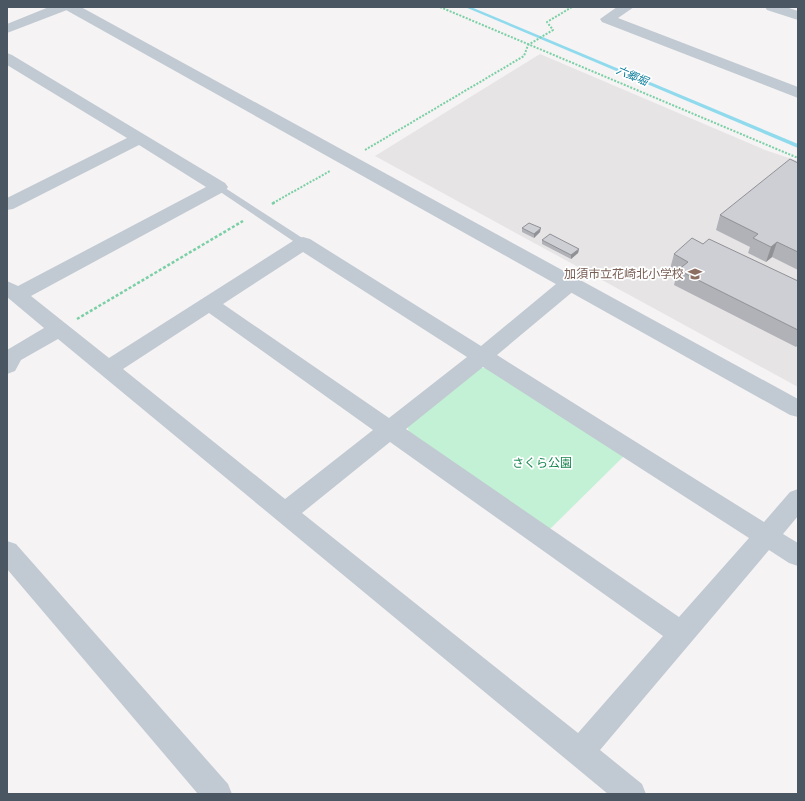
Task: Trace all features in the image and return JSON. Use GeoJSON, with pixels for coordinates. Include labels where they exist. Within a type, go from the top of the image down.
{"type":"FeatureCollection","features":[{"type":"Feature","properties":{"kind":"street"},"geometry":{"type":"LineString","coordinates":[[7,29],[62,7]]}},
{"type":"Feature","properties":{"kind":"street"},"geometry":{"type":"LineString","coordinates":[[71,7],[349,160],[568,284],[798,409]]}},
{"type":"Feature","properties":{"kind":"street"},"geometry":{"type":"LineString","coordinates":[[626,7],[607,19],[798,93]]}},
{"type":"Feature","properties":{"kind":"street"},"geometry":{"type":"LineString","coordinates":[[772,7],[798,16]]}},
{"type":"Feature","properties":{"kind":"street"},"geometry":{"type":"LineString","coordinates":[[7,58],[219,187]]}},
{"type":"Feature","properties":{"kind":"street"},"geometry":{"type":"LineString","coordinates":[[7,205],[138,139]]}},
{"type":"Feature","properties":{"kind":"street"},"geometry":{"type":"LineString","coordinates":[[219,187],[12,291],[630,794]]}},
{"type":"Feature","properties":{"kind":"street"},"geometry":{"type":"LineString","coordinates":[[108,369],[303,243],[798,556]]}},
{"type":"Feature","properties":{"kind":"street"},"geometry":{"type":"LineString","coordinates":[[284,513],[482,356],[568,284]]}},
{"type":"Feature","properties":{"kind":"street"},"geometry":{"type":"LineString","coordinates":[[208,303],[682,634]]}},
{"type":"Feature","properties":{"kind":"street"},"geometry":{"type":"LineString","coordinates":[[7,366],[14,355],[59,329]]}},
{"type":"Feature","properties":{"kind":"street"},"geometry":{"type":"LineString","coordinates":[[580,752],[767,537],[798,499]]}},
{"type":"Feature","properties":{"kind":"street"},"geometry":{"type":"LineString","coordinates":[[7,551],[217,794]]}},
{"type":"Feature","properties":{"kind":"lane"},"geometry":{"type":"LineString","coordinates":[[219,187],[303,243]]}},
{"type":"Feature","properties":{"kind":"path"},"geometry":{"type":"LineString","coordinates":[[440,7],[798,158]]}},
{"type":"Feature","properties":{"kind":"path"},"geometry":{"type":"LineString","coordinates":[[59,329],[524,56],[528,45],[553,30],[547,22],[572,7]]}},
{"type":"Feature","properties":{"kind":"shaded area","name":"加須市立花崎北小学校"},"geometry":{"type":"Polygon","coordinates":[[[540,54],[765,150],[798,161],[798,387],[375,156],[540,54]]]}},
{"type":"Feature","properties":{"kind":"green space","name":"さくら公園"},"geometry":{"type":"Polygon","coordinates":[[[480,368],[487,368],[625,455],[549,530],[409,433],[407,424],[480,368]]]}},
{"type":"Feature","properties":{"kind":"building"},"geometry":{"type":"Polygon","coordinates":[[[790,159],[798,163],[798,252],[777,242],[771,247],[753,238],[758,234],[720,215],[790,159]]]}},
{"type":"Feature","properties":{"kind":"building"},"geometry":{"type":"Polygon","coordinates":[[[529,223],[541,228],[534,234],[522,228],[529,223]]]}},
{"type":"Feature","properties":{"kind":"building"},"geometry":{"type":"Polygon","coordinates":[[[550,234],[579,249],[571,255],[542,240],[550,234]]]}},
{"type":"Feature","properties":{"kind":"building"},"geometry":{"type":"Polygon","coordinates":[[[692,238],[703,244],[709,239],[798,281],[798,330],[678,270],[688,262],[674,254],[692,238]]]}},
{"type":"Feature","properties":{"kind":"waterway","name":"六郷堀"},"geometry":{"type":"LineString","coordinates":[[467,7],[798,146]]}},
{"type":"Feature","properties":{"kind":"place","name":"加須市立花崎北小学校"},"geometry":{"type":"Point","coordinates":[695,274]}}]}
